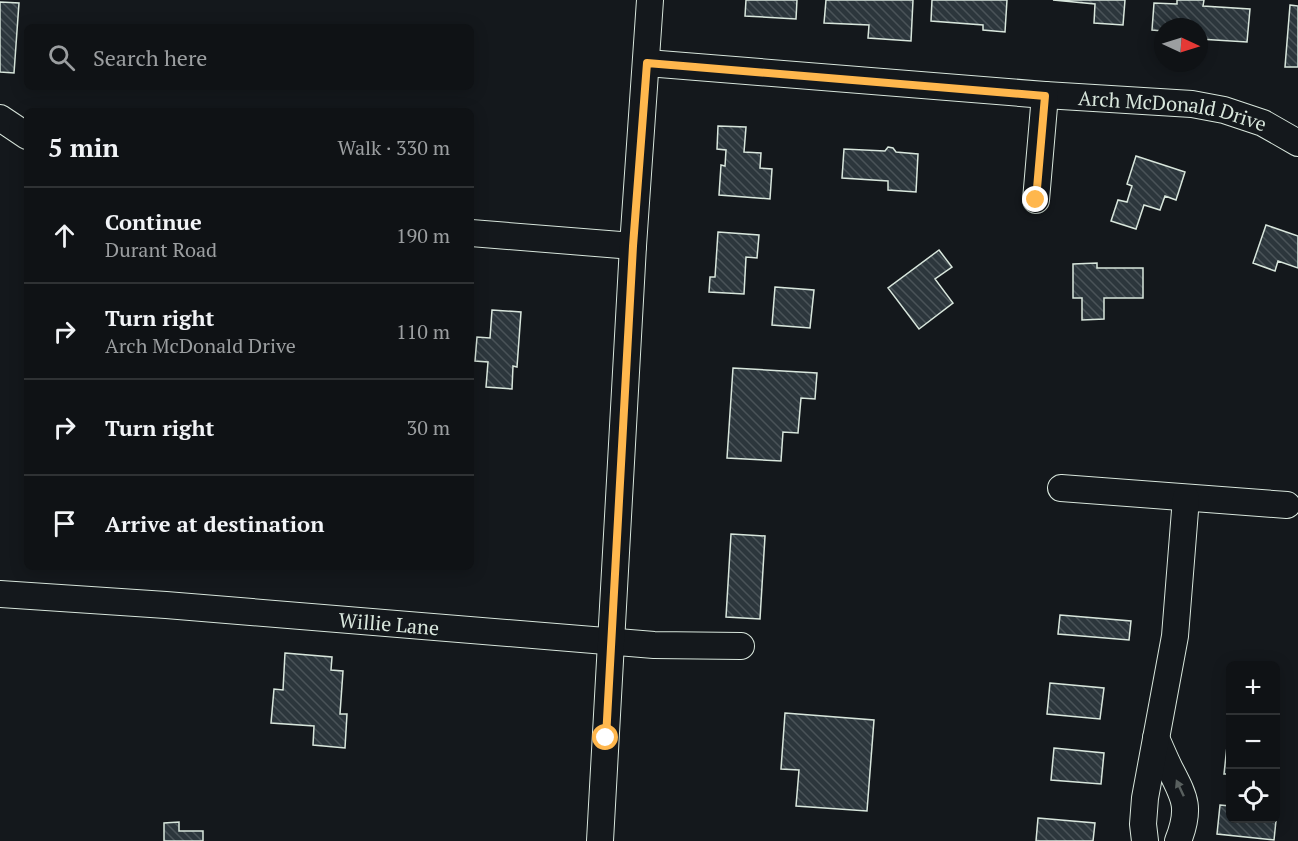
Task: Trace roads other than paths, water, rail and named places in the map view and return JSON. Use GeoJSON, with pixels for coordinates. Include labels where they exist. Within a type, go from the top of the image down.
{"type":"FeatureCollection","features":[{"type":"Feature","properties":{"kind":"street"},"geometry":{"type":"LineString","coordinates":[[600,841],[633,246],[650,0]]}},
{"type":"Feature","properties":{"kind":"street","name":"Arch McDonald Drive"},"geometry":{"type":"LineString","coordinates":[[647,63],[1045,96],[1192,104],[1224,110],[1263,123],[1298,143]]}},
{"type":"Feature","properties":{"kind":"street"},"geometry":{"type":"LineString","coordinates":[[1036,200],[1045,96]]}},
{"type":"Feature","properties":{"kind":"street"},"geometry":{"type":"LineString","coordinates":[[0,118],[24,134]]}},
{"type":"Feature","properties":{"kind":"street"},"geometry":{"type":"LineString","coordinates":[[474,233],[633,246]]}},
{"type":"Feature","properties":{"kind":"street"},"geometry":{"type":"LineString","coordinates":[[1061,488],[1287,505]]}},
{"type":"Feature","properties":{"kind":"street"},"geometry":{"type":"LineString","coordinates":[[1145,841],[1143,824],[1145,798],[1175,636],[1186,498]]}},
{"type":"Feature","properties":{"kind":"street","name":"Willie Lane"},"geometry":{"type":"LineString","coordinates":[[0,594],[166,605],[654,645],[741,645]]}},
{"type":"Feature","properties":{"kind":"street"},"geometry":{"type":"LineString","coordinates":[[1156,738],[1185,802],[1185,816],[1178,841]]}}]}
